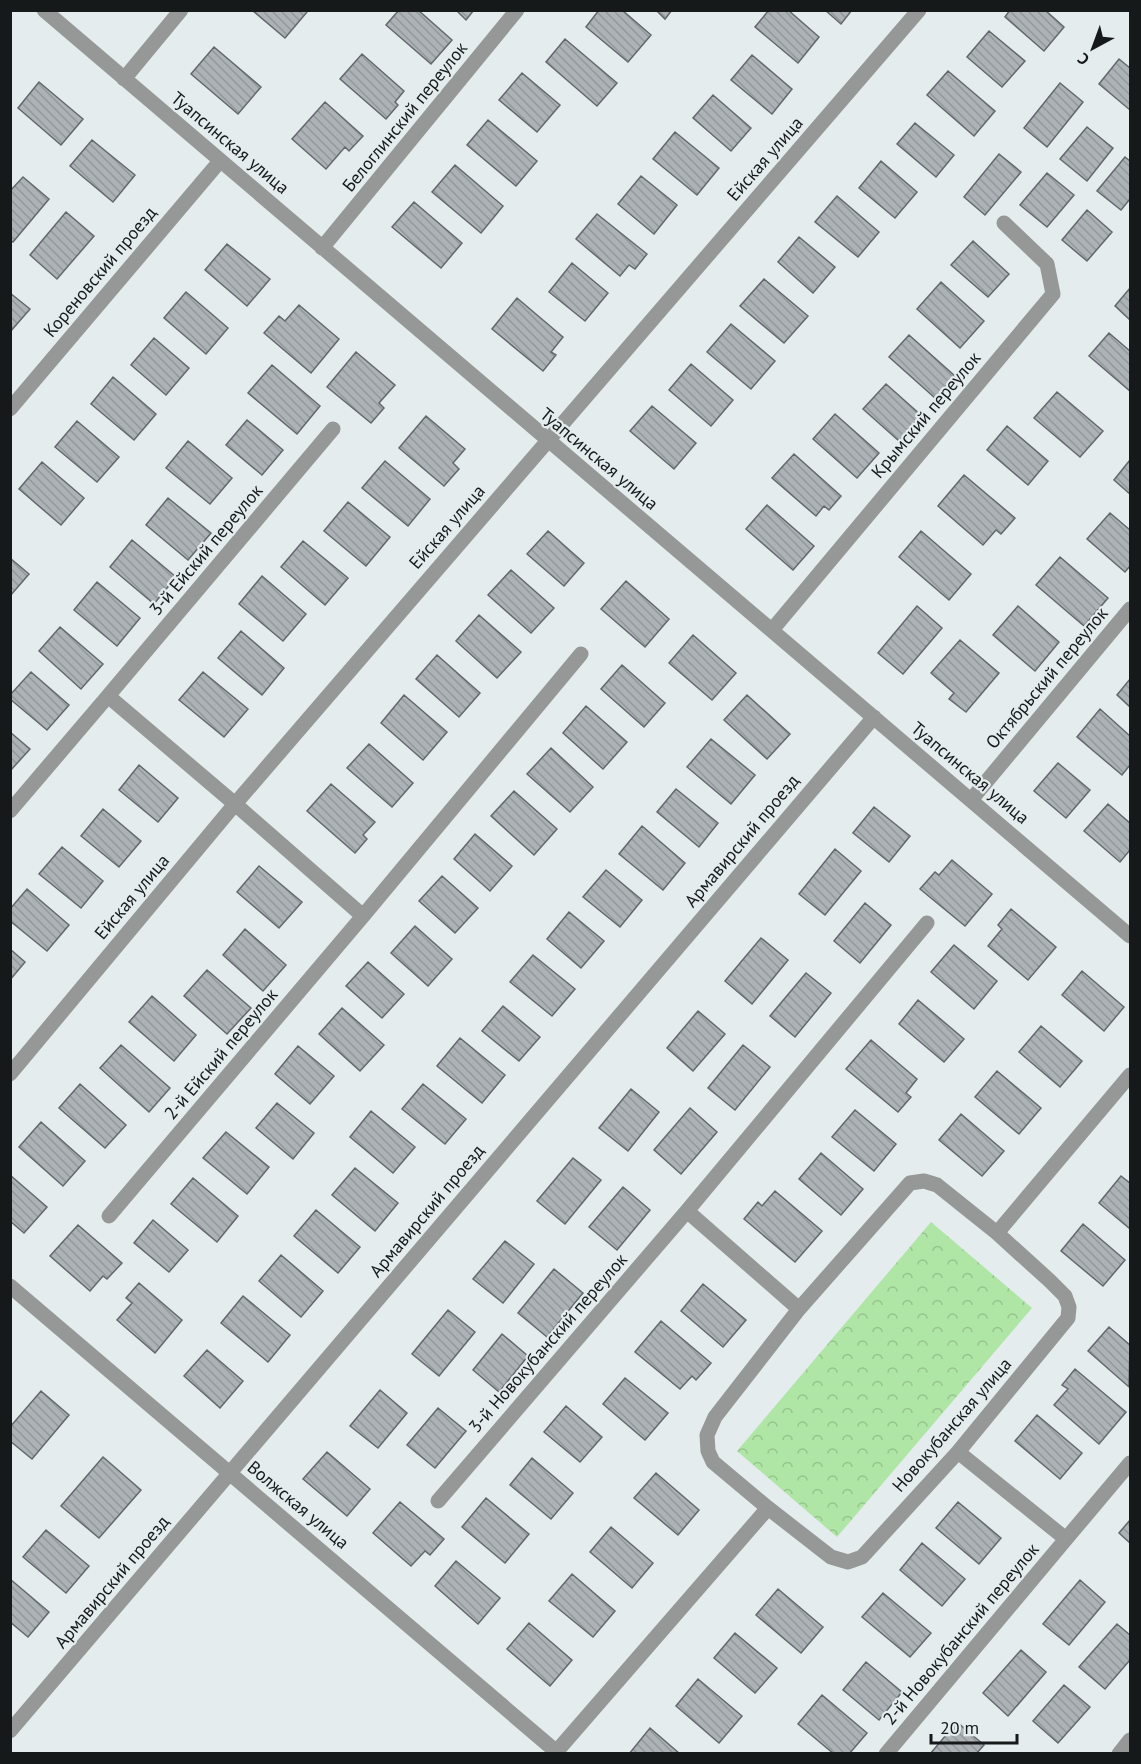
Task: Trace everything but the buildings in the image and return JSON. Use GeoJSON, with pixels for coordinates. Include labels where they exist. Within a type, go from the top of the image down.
{"type":"FeatureCollection","features":[{"type":"Feature","properties":{"kind":"street","name":"Туапсинская улица"},"geometry":{"type":"LineString","coordinates":[[44,10],[1131,936]]}},
{"type":"Feature","properties":{"kind":"street"},"geometry":{"type":"LineString","coordinates":[[124,79],[181,10]]}},
{"type":"Feature","properties":{"kind":"street","name":"Белоглинский переулок"},"geometry":{"type":"LineString","coordinates":[[322,248],[518,10]]}},
{"type":"Feature","properties":{"kind":"street","name":"Ейская улица"},"geometry":{"type":"LineString","coordinates":[[10,1074],[235,804],[919,10]]}},
{"type":"Feature","properties":{"kind":"street","name":"Кореновский проезд"},"geometry":{"type":"LineString","coordinates":[[10,409],[220,161]]}},
{"type":"Feature","properties":{"kind":"street","name":"Крымский переулок"},"geometry":{"type":"LineString","coordinates":[[772,630],[1053,294],[1047,264],[1004,223]]}},
{"type":"Feature","properties":{"kind":"street","name":"3-й Ейский переулок"},"geometry":{"type":"LineString","coordinates":[[10,811],[333,429]]}},
{"type":"Feature","properties":{"kind":"street","name":"Октябрьский переулок"},"geometry":{"type":"LineString","coordinates":[[971,800],[1131,609]]}},
{"type":"Feature","properties":{"kind":"street","name":"2-й Ейский переулок"},"geometry":{"type":"LineString","coordinates":[[109,1216],[581,654]]}},
{"type":"Feature","properties":{"kind":"street"},"geometry":{"type":"LineString","coordinates":[[108,696],[363,916]]}},
{"type":"Feature","properties":{"kind":"street","name":"Армавирский проезд"},"geometry":{"type":"LineString","coordinates":[[10,1731],[873,717]]}},
{"type":"Feature","properties":{"kind":"street","name":"3-й Новокубанский переулок"},"geometry":{"type":"LineString","coordinates":[[438,1501],[687,1211],[927,922]]}},
{"type":"Feature","properties":{"kind":"street"},"geometry":{"type":"LineString","coordinates":[[997,1233],[1131,1076]]}},
{"type":"Feature","properties":{"kind":"street","name":"Новокубанская улица"},"geometry":{"type":"LineString","coordinates":[[924,1181],[937,1185],[997,1233],[1065,1296],[1070,1307],[1068,1318],[958,1452],[862,1557],[848,1562],[831,1557],[713,1462],[708,1451],[707,1435],[715,1418],[799,1309],[910,1184],[924,1181]]}},
{"type":"Feature","properties":{"kind":"street"},"geometry":{"type":"LineString","coordinates":[[687,1211],[799,1309]]}},
{"type":"Feature","properties":{"kind":"street","name":"Волжская улица"},"geometry":{"type":"LineString","coordinates":[[10,1286],[558,1752]]}},
{"type":"Feature","properties":{"kind":"street","name":"2-й Новокубанский переулок"},"geometry":{"type":"LineString","coordinates":[[958,1452],[1066,1539]]}},
{"type":"Feature","properties":{"kind":"street","name":"2-й Новокубанский переулок"},"geometry":{"type":"LineString","coordinates":[[886,1754],[1131,1462]]}},
{"type":"Feature","properties":{"kind":"street"},"geometry":{"type":"LineString","coordinates":[[558,1752],[768,1508]]}},
{"type":"Feature","properties":{"kind":"street"},"geometry":{"type":"LineString","coordinates":[[1119,1754],[1131,1740]]}},
{"type":"Feature","properties":{"kind":"green space"},"geometry":{"type":"Polygon","coordinates":[[[931,1222],[1032,1308],[837,1537],[737,1451],[931,1222]]]}}]}
